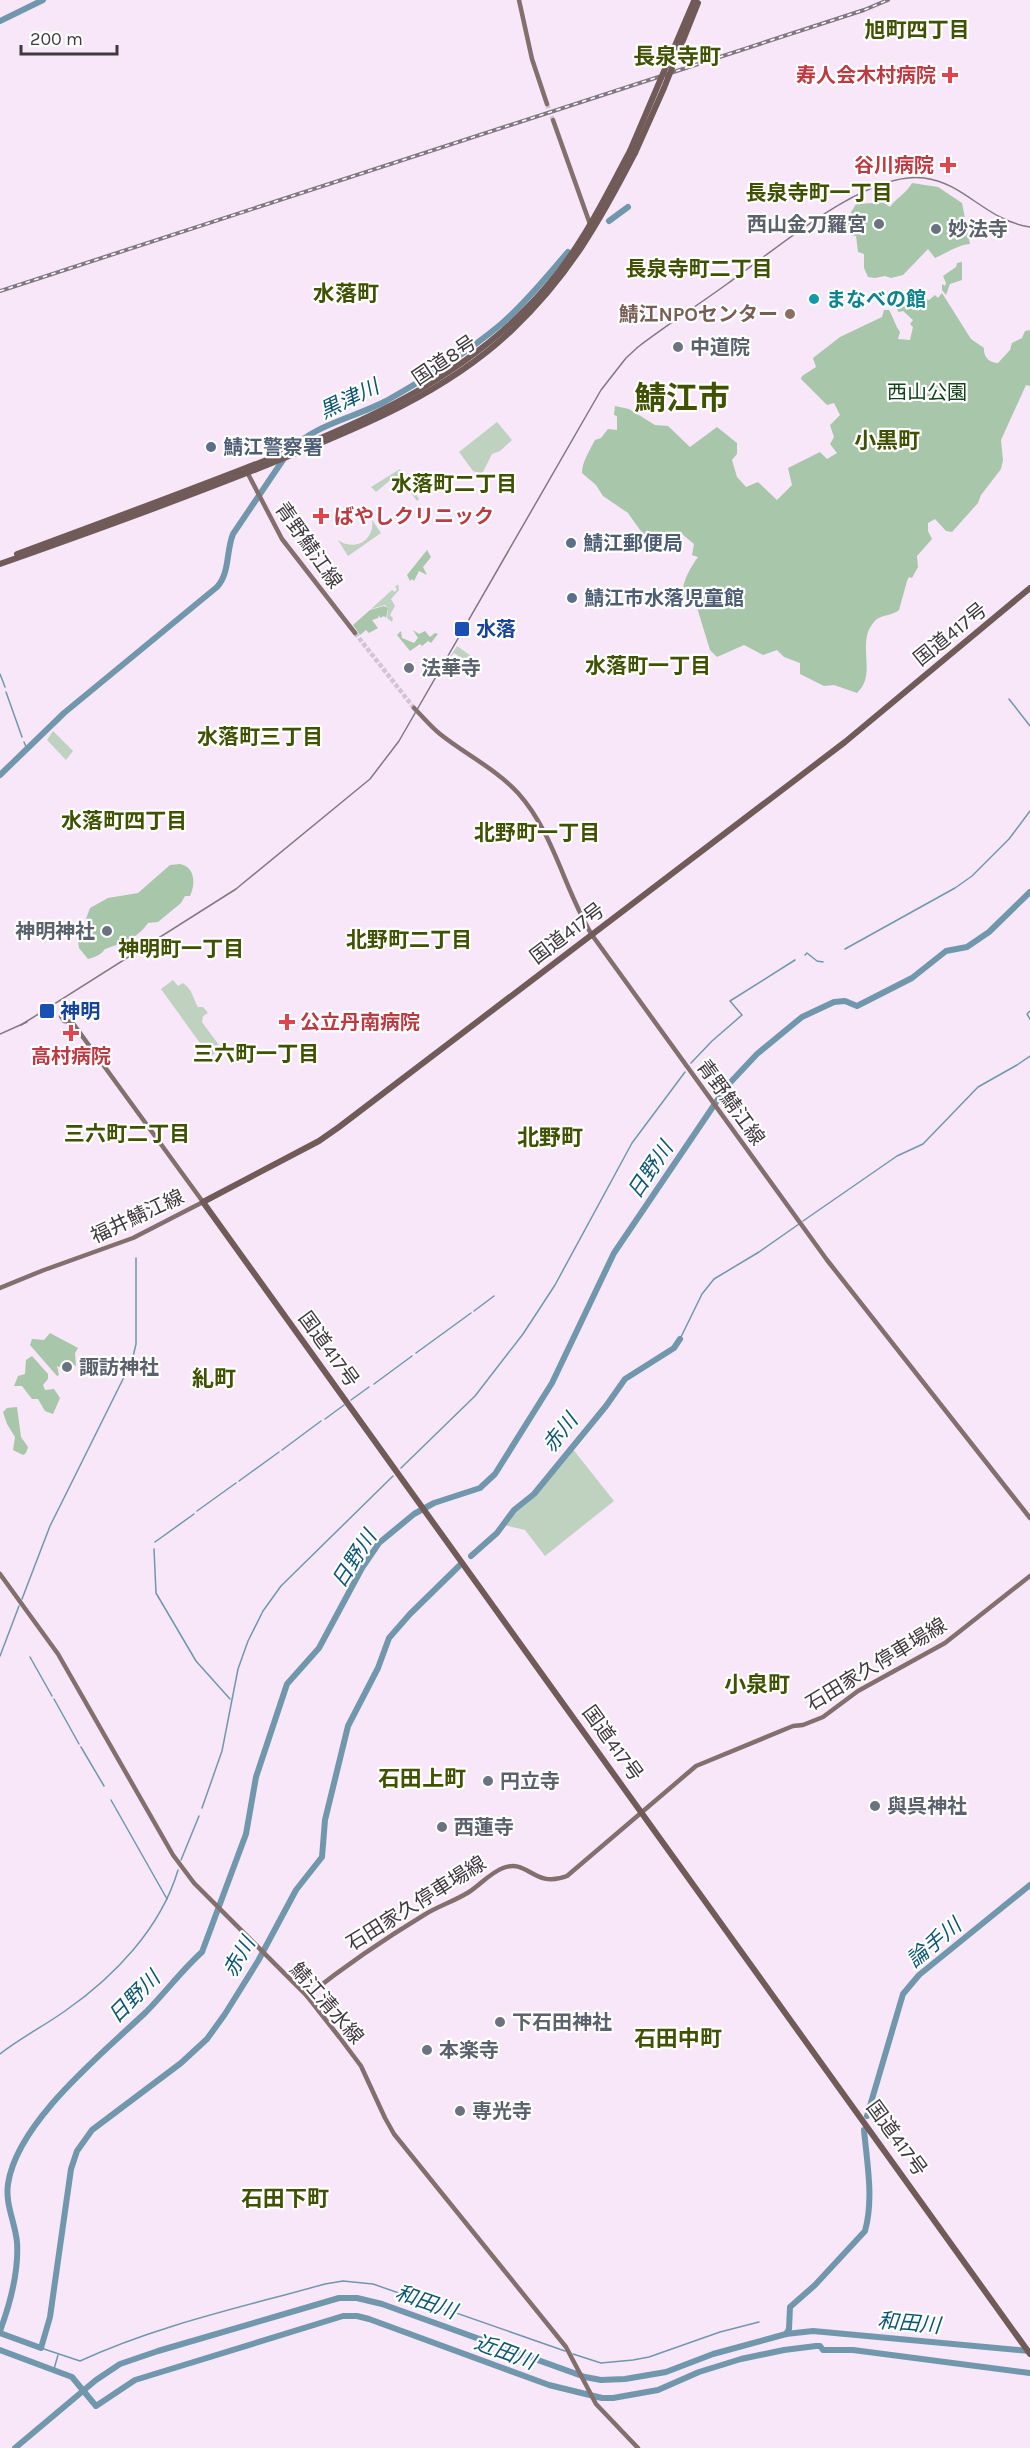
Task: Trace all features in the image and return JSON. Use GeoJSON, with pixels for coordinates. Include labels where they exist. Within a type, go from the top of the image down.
{"type":"FeatureCollection","features":[{"type":"Feature","properties":{"kind":"highway","name":"国道8号"},"geometry":{"type":"LineString","coordinates":[[0,562],[295,454],[409,403],[449,380],[504,338],[554,286],[579,254],[600,221],[664,88],[696,1]]}},
{"type":"Feature","properties":{"kind":"highway","name":"国道8号"},"geometry":{"type":"LineString","coordinates":[[246,471],[404,399],[454,369],[481,349],[520,315],[548,286],[571,255],[633,152]]}},
{"type":"Feature","properties":{"kind":"highway","name":"国道417号"},"geometry":{"type":"LineString","coordinates":[[1030,588],[844,742],[319,1141],[203,1202],[1030,2354]]}},
{"type":"Feature","properties":{"kind":"main road"},"geometry":{"type":"LineString","coordinates":[[519,0],[532,59],[547,104]]}},
{"type":"Feature","properties":{"kind":"main road"},"geometry":{"type":"LineString","coordinates":[[553,120],[590,224]]}},
{"type":"Feature","properties":{"kind":"main road","name":"青野鯖江線"},"geometry":{"type":"LineString","coordinates":[[246,471],[282,539],[355,633]]}},
{"type":"Feature","properties":{"kind":"main road","name":"青野鯖江線"},"geometry":{"type":"LineString","coordinates":[[414,708],[438,733],[510,784],[523,799],[538,819],[572,897],[592,935],[857,1299],[1030,1518]]}},
{"type":"Feature","properties":{"kind":"main road","name":"福井鯖江線"},"geometry":{"type":"LineString","coordinates":[[0,1288],[133,1238],[203,1202],[72,1022]]}},
{"type":"Feature","properties":{"kind":"main road","name":"鯖江清水線"},"geometry":{"type":"LineString","coordinates":[[0,1574],[58,1654],[165,1842],[194,1883],[246,1938],[307,1996],[361,2066],[394,2133],[566,2347],[594,2402],[638,2448]]}},
{"type":"Feature","properties":{"kind":"main road","name":"石田家久停車場線"},"geometry":{"type":"LineString","coordinates":[[307,1996],[371,1947],[428,1912],[471,1891],[500,1869],[519,1867],[544,1880],[555,1881],[567,1876],[696,1766],[793,1726],[803,1725],[823,1717],[858,1691],[945,1643],[1030,1576]]}},
{"type":"Feature","properties":{"kind":"green space"},"geometry":{"type":"Polygon","coordinates":[[[912,183],[938,187],[962,203],[970,244],[935,258],[928,249],[903,275],[891,278],[868,277],[864,268],[864,254],[858,252],[856,236],[850,235],[844,224],[856,204],[874,203],[880,200],[890,207],[912,183]]]}},
{"type":"Feature","properties":{"kind":"green space"},"geometry":{"type":"Polygon","coordinates":[[[962,262],[962,280],[950,284],[946,295],[942,290],[942,284],[945,286],[946,283],[943,276],[956,267],[957,263],[962,262]]]}},
{"type":"Feature","properties":{"kind":"green space","name":"西山公園"},"geometry":{"type":"Polygon","coordinates":[[[913,291],[914,296],[929,300],[935,295],[938,298],[942,293],[971,339],[984,348],[986,357],[992,362],[998,363],[1010,350],[1012,343],[1022,338],[1025,331],[1030,330],[1030,386],[1026,385],[1001,440],[1003,460],[1001,469],[981,495],[978,503],[952,532],[946,531],[935,519],[928,523],[928,531],[932,539],[917,556],[918,567],[912,578],[909,577],[907,581],[899,610],[877,619],[870,627],[866,646],[866,676],[857,693],[834,685],[824,686],[800,674],[800,663],[784,657],[777,650],[763,655],[744,645],[717,657],[710,650],[695,601],[683,599],[684,582],[698,557],[692,555],[694,544],[682,534],[678,539],[661,538],[653,542],[640,530],[628,513],[603,496],[596,485],[582,473],[585,460],[595,440],[601,438],[608,429],[617,430],[615,406],[629,409],[655,425],[668,426],[690,447],[717,427],[737,443],[737,454],[732,460],[737,477],[746,487],[758,482],[777,500],[792,485],[788,468],[820,452],[827,459],[837,453],[830,444],[834,437],[830,425],[840,415],[834,403],[827,405],[801,379],[816,367],[813,358],[840,337],[882,317],[884,310],[889,310],[900,332],[898,339],[910,340],[913,327],[910,324],[913,320],[893,306],[903,301],[907,293],[913,291]]]}},
{"type":"Feature","properties":{"kind":"green space"},"geometry":{"type":"Polygon","coordinates":[[[497,422],[512,440],[500,451],[492,454],[482,474],[473,471],[459,452],[497,422]]]}},
{"type":"Feature","properties":{"kind":"green space"},"geometry":{"type":"Polygon","coordinates":[[[400,469],[419,499],[417,501],[399,477],[394,477],[376,492],[371,487],[400,469]]]}},
{"type":"Feature","properties":{"kind":"green space"},"geometry":{"type":"Polygon","coordinates":[[[372,520],[381,533],[348,556],[338,540],[351,545],[362,542],[370,533],[372,520]]]}},
{"type":"Feature","properties":{"kind":"green space"},"geometry":{"type":"Polygon","coordinates":[[[427,550],[431,557],[423,567],[427,575],[419,571],[414,581],[412,579],[410,581],[407,575],[427,550]]]}},
{"type":"Feature","properties":{"kind":"green space"},"geometry":{"type":"Polygon","coordinates":[[[398,584],[399,590],[391,599],[395,606],[390,615],[393,618],[392,622],[387,618],[388,608],[385,605],[371,609],[392,590],[395,592],[398,584]]]}},
{"type":"Feature","properties":{"kind":"green space"},"geometry":{"type":"Polygon","coordinates":[[[384,606],[388,608],[386,618],[384,616],[380,618],[379,615],[378,618],[372,620],[378,628],[369,633],[366,630],[360,635],[353,625],[370,610],[384,606]]]}},
{"type":"Feature","properties":{"kind":"green space"},"geometry":{"type":"Polygon","coordinates":[[[413,630],[419,634],[425,631],[430,637],[435,633],[438,634],[431,643],[428,641],[422,646],[420,644],[410,651],[397,635],[401,631],[402,638],[414,643],[418,638],[413,630]]]}},
{"type":"Feature","properties":{"kind":"green space"},"geometry":{"type":"Polygon","coordinates":[[[457,646],[474,658],[470,664],[454,653],[444,666],[457,646]]]}},
{"type":"Feature","properties":{"kind":"green space"},"geometry":{"type":"Polygon","coordinates":[[[53,731],[73,751],[66,760],[47,740],[53,731]]]}},
{"type":"Feature","properties":{"kind":"green space"},"geometry":{"type":"Polygon","coordinates":[[[180,864],[189,869],[193,877],[190,896],[185,896],[181,903],[158,922],[148,923],[134,937],[88,959],[79,948],[78,941],[88,929],[86,919],[90,908],[108,898],[138,893],[170,865],[180,864]]]}},
{"type":"Feature","properties":{"kind":"green space"},"geometry":{"type":"Polygon","coordinates":[[[173,980],[178,986],[183,983],[191,992],[198,1007],[203,1007],[208,1013],[203,1016],[202,1022],[221,1048],[210,1057],[161,989],[173,980]]]}},
{"type":"Feature","properties":{"kind":"green space"},"geometry":{"type":"Polygon","coordinates":[[[50,1333],[78,1348],[75,1353],[76,1366],[69,1362],[64,1364],[65,1369],[57,1366],[59,1375],[57,1376],[30,1345],[32,1339],[44,1340],[50,1333]]]}},
{"type":"Feature","properties":{"kind":"green space"},"geometry":{"type":"Polygon","coordinates":[[[32,1356],[48,1374],[48,1379],[43,1385],[45,1390],[54,1389],[60,1398],[53,1414],[45,1411],[38,1399],[32,1399],[22,1386],[14,1386],[18,1376],[25,1374],[26,1360],[32,1356]]]}},
{"type":"Feature","properties":{"kind":"green space"},"geometry":{"type":"Polygon","coordinates":[[[17,1407],[21,1437],[28,1447],[23,1455],[13,1450],[15,1437],[3,1412],[7,1408],[17,1407]]]}},
{"type":"Feature","properties":{"kind":"green space"},"geometry":{"type":"Polygon","coordinates":[[[572,1448],[614,1501],[545,1556],[525,1530],[504,1525],[522,1504],[535,1496],[572,1448]]]}},
{"type":"Feature","properties":{"kind":"waterway"},"geometry":{"type":"LineString","coordinates":[[0,21],[43,0]]}},
{"type":"Feature","properties":{"kind":"waterway","name":"黒津川"},"geometry":{"type":"LineString","coordinates":[[609,221],[628,207]]}},
{"type":"Feature","properties":{"kind":"waterway","name":"黒津川"},"geometry":{"type":"LineString","coordinates":[[0,775],[64,713],[217,587],[226,569],[233,534],[289,451],[311,434],[386,401],[473,346],[518,308],[568,252]]}},
{"type":"Feature","properties":{"kind":"waterway"},"geometry":{"type":"LineString","coordinates":[[0,674],[5,687]]}},
{"type":"Feature","properties":{"kind":"waterway"},"geometry":{"type":"LineString","coordinates":[[6,692],[22,737]]}},
{"type":"Feature","properties":{"kind":"waterway"},"geometry":{"type":"LineString","coordinates":[[1009,699],[1030,726]]}},
{"type":"Feature","properties":{"kind":"waterway","name":"黒津川"},"geometry":{"type":"LineString","coordinates":[[24,742],[27,749]]}},
{"type":"Feature","properties":{"kind":"waterway"},"geometry":{"type":"LineString","coordinates":[[845,949],[955,888],[972,876],[1009,839],[1030,811]]}},
{"type":"Feature","properties":{"kind":"waterway","name":"日野川"},"geometry":{"type":"LineString","coordinates":[[0,2331],[17,2265],[17,2242],[7,2191],[15,2161],[27,2137],[64,2090],[146,2012],[202,1952],[246,1834],[256,1777],[287,1684],[319,1648],[362,1568],[379,1543],[414,1514],[434,1503],[480,1488],[495,1474],[552,1383],[614,1253],[727,1086],[757,1054],[802,1017],[834,1002],[845,1001],[857,1006],[912,978],[946,951],[967,947],[989,932],[1030,892]]}},
{"type":"Feature","properties":{"kind":"waterway"},"geometry":{"type":"LineString","coordinates":[[805,955],[807,953],[817,961],[823,962]]}},
{"type":"Feature","properties":{"kind":"waterway"},"geometry":{"type":"LineString","coordinates":[[691,1063],[742,1015],[730,1001],[795,960]]}},
{"type":"Feature","properties":{"kind":"waterway"},"geometry":{"type":"LineString","coordinates":[[1030,1011],[1027,1014],[1030,1019]]}},
{"type":"Feature","properties":{"kind":"waterway"},"geometry":{"type":"LineString","coordinates":[[803,1221],[897,1156],[923,1144],[978,1087],[1030,1056]]}},
{"type":"Feature","properties":{"kind":"waterway"},"geometry":{"type":"LineString","coordinates":[[401,1468],[475,1396],[523,1334],[555,1285],[632,1143],[685,1072]]}},
{"type":"Feature","properties":{"kind":"waterway"},"geometry":{"type":"LineString","coordinates":[[680,1339],[702,1294],[714,1279],[799,1224]]}},
{"type":"Feature","properties":{"kind":"waterway"},"geometry":{"type":"LineString","coordinates":[[22,1599],[50,1526],[132,1361],[136,1344],[136,1258]]}},
{"type":"Feature","properties":{"kind":"waterway"},"geometry":{"type":"LineString","coordinates":[[474,1311],[494,1296]]}},
{"type":"Feature","properties":{"kind":"waterway"},"geometry":{"type":"LineString","coordinates":[[416,1353],[471,1313]]}},
{"type":"Feature","properties":{"kind":"waterway","name":"赤川"},"geometry":{"type":"LineString","coordinates":[[471,1556],[497,1533],[514,1510],[534,1494],[606,1406],[625,1379],[674,1348],[680,1339]]}},
{"type":"Feature","properties":{"kind":"waterway"},"geometry":{"type":"LineString","coordinates":[[374,1384],[412,1356]]}},
{"type":"Feature","properties":{"kind":"waterway"},"geometry":{"type":"LineString","coordinates":[[351,1400],[369,1387]]}},
{"type":"Feature","properties":{"kind":"waterway"},"geometry":{"type":"LineString","coordinates":[[325,1419],[344,1405]]}},
{"type":"Feature","properties":{"kind":"waterway"},"geometry":{"type":"LineString","coordinates":[[282,1450],[321,1421]]}},
{"type":"Feature","properties":{"kind":"waterway"},"geometry":{"type":"LineString","coordinates":[[239,1481],[279,1452]]}},
{"type":"Feature","properties":{"kind":"waterway"},"geometry":{"type":"LineString","coordinates":[[202,1808],[222,1751],[238,1669],[248,1641],[263,1611],[281,1586],[393,1476]]}},
{"type":"Feature","properties":{"kind":"waterway"},"geometry":{"type":"LineString","coordinates":[[197,1511],[236,1483]]}},
{"type":"Feature","properties":{"kind":"waterway"},"geometry":{"type":"LineString","coordinates":[[155,1542],[194,1514]]}},
{"type":"Feature","properties":{"kind":"waterway"},"geometry":{"type":"LineString","coordinates":[[154,1549],[156,1593],[196,1661],[230,1699]]}},
{"type":"Feature","properties":{"kind":"waterway","name":"赤川"},"geometry":{"type":"LineString","coordinates":[[0,2333],[41,2348],[50,2317],[71,2169],[77,2151],[92,2130],[181,2063],[207,2039],[225,2014],[258,1961],[296,1890],[322,1857],[325,1820],[348,1726],[378,1668],[389,1638],[459,1566]]}},
{"type":"Feature","properties":{"kind":"waterway"},"geometry":{"type":"LineString","coordinates":[[0,1656],[19,1606]]}},
{"type":"Feature","properties":{"kind":"waterway"},"geometry":{"type":"LineString","coordinates":[[30,1657],[52,1696]]}},
{"type":"Feature","properties":{"kind":"waterway"},"geometry":{"type":"LineString","coordinates":[[54,1699],[79,1744]]}},
{"type":"Feature","properties":{"kind":"waterway"},"geometry":{"type":"LineString","coordinates":[[81,1747],[104,1786]]}},
{"type":"Feature","properties":{"kind":"waterway"},"geometry":{"type":"LineString","coordinates":[[111,1800],[167,1899]]}},
{"type":"Feature","properties":{"kind":"waterway"},"geometry":{"type":"LineString","coordinates":[[181,1860],[199,1816]]}},
{"type":"Feature","properties":{"kind":"waterway"},"geometry":{"type":"LineString","coordinates":[[0,2054],[83,1998],[118,1967],[148,1931],[160,1912],[178,1870]]}},
{"type":"Feature","properties":{"kind":"waterway","name":"論手川"},"geometry":{"type":"LineString","coordinates":[[867,2116],[903,1994],[919,1975],[1030,1885]]}},
{"type":"Feature","properties":{"kind":"waterway","name":"論手川"},"geometry":{"type":"LineString","coordinates":[[786,2334],[789,2329],[790,2307],[815,2285],[865,2231],[869,2194],[864,2130]]}},
{"type":"Feature","properties":{"kind":"waterway"},"geometry":{"type":"LineString","coordinates":[[41,2348],[80,2361],[170,2327],[343,2281],[373,2284],[565,2351]]}},
{"type":"Feature","properties":{"kind":"waterway","name":"和田川"},"geometry":{"type":"LineString","coordinates":[[15,2448],[96,2380],[120,2364],[339,2298],[357,2298],[382,2304],[585,2377],[601,2380],[625,2379],[666,2372],[713,2354],[786,2334],[813,2331],[1029,2351]]}},
{"type":"Feature","properties":{"kind":"waterway","name":"近田川"},"geometry":{"type":"LineString","coordinates":[[0,2350],[72,2377],[96,2406],[135,2380],[343,2316],[369,2319],[549,2385],[602,2398],[658,2390],[699,2372],[741,2359],[816,2346],[820,2346],[823,2350],[853,2350],[1030,2373]]}},
{"type":"Feature","properties":{"kind":"waterway"},"geometry":{"type":"LineString","coordinates":[[573,2354],[601,2363],[633,2360],[759,2322]]}},
{"type":"Feature","properties":{"kind":"waterway"},"geometry":{"type":"LineString","coordinates":[[54,2369],[58,2355]]}},
{"type":"Feature","properties":{"kind":"tunnel"},"geometry":{"type":"LineString","coordinates":[[547,104],[553,120]]}},
{"type":"Feature","properties":{"kind":"tunnel"},"geometry":{"type":"LineString","coordinates":[[355,633],[414,708]]}},
{"type":"Feature","properties":{"kind":"tram line"},"geometry":{"type":"LineString","coordinates":[[21,1025],[236,889],[370,779],[399,741],[601,390],[626,358],[638,347],[821,216],[849,199],[875,187],[901,179],[924,178],[938,181],[952,187],[1000,217],[1030,227]]}},
{"type":"Feature","properties":{"kind":"tram line"},"geometry":{"type":"LineString","coordinates":[[0,1034],[27,1022]]}},
{"type":"Feature","properties":{"kind":"railway"},"geometry":{"type":"LineString","coordinates":[[0,291],[864,10],[888,0]]}},
{"type":"Feature","properties":{"kind":"place","name":"寿人会木村病院"},"geometry":{"type":"Point","coordinates":[950,75]}},
{"type":"Feature","properties":{"kind":"place","name":"谷川病院"},"geometry":{"type":"Point","coordinates":[948,165]}},
{"type":"Feature","properties":{"kind":"place","name":"西山金刀羅宮"},"geometry":{"type":"Point","coordinates":[879,224]}},
{"type":"Feature","properties":{"kind":"place","name":"妙法寺"},"geometry":{"type":"Point","coordinates":[936,229]}},
{"type":"Feature","properties":{"kind":"place","name":"まなべの館"},"geometry":{"type":"Point","coordinates":[814,299]}},
{"type":"Feature","properties":{"kind":"place","name":"鯖江NPOセンター"},"geometry":{"type":"Point","coordinates":[790,314]}},
{"type":"Feature","properties":{"kind":"place","name":"中道院"},"geometry":{"type":"Point","coordinates":[678,347]}},
{"type":"Feature","properties":{"kind":"place","name":"鯖江警察署"},"geometry":{"type":"Point","coordinates":[211,447]}},
{"type":"Feature","properties":{"kind":"place","name":"ばやしクリニック"},"geometry":{"type":"Point","coordinates":[321,516]}},
{"type":"Feature","properties":{"kind":"place","name":"鯖江郵便局"},"geometry":{"type":"Point","coordinates":[571,543]}},
{"type":"Feature","properties":{"kind":"place","name":"鯖江市水落児童館"},"geometry":{"type":"Point","coordinates":[572,598]}},
{"type":"Feature","properties":{"kind":"place","name":"水落"},"geometry":{"type":"Point","coordinates":[462,629]}},
{"type":"Feature","properties":{"kind":"place","name":"法華寺"},"geometry":{"type":"Point","coordinates":[409,668]}},
{"type":"Feature","properties":{"kind":"place","name":"神明神社"},"geometry":{"type":"Point","coordinates":[107,931]}},
{"type":"Feature","properties":{"kind":"place","name":"神明"},"geometry":{"type":"Point","coordinates":[47,1011]}},
{"type":"Feature","properties":{"kind":"place","name":"公立丹南病院"},"geometry":{"type":"Point","coordinates":[287,1022]}},
{"type":"Feature","properties":{"kind":"place","name":"高村病院"},"geometry":{"type":"Point","coordinates":[71,1033]}},
{"type":"Feature","properties":{"kind":"place","name":"諏訪神社"},"geometry":{"type":"Point","coordinates":[67,1367]}},
{"type":"Feature","properties":{"kind":"place","name":"円立寺"},"geometry":{"type":"Point","coordinates":[488,1781]}},
{"type":"Feature","properties":{"kind":"place","name":"與呉神社"},"geometry":{"type":"Point","coordinates":[875,1806]}},
{"type":"Feature","properties":{"kind":"place","name":"西蓮寺"},"geometry":{"type":"Point","coordinates":[442,1827]}},
{"type":"Feature","properties":{"kind":"place","name":"下石田神社"},"geometry":{"type":"Point","coordinates":[500,2022]}},
{"type":"Feature","properties":{"kind":"place","name":"本楽寺"},"geometry":{"type":"Point","coordinates":[427,2050]}},
{"type":"Feature","properties":{"kind":"place","name":"専光寺"},"geometry":{"type":"Point","coordinates":[460,2111]}},
{"type":"Feature","properties":{"kind":"district","name":"旭町四丁目"},"geometry":{"type":"Point","coordinates":[917,30]}},
{"type":"Feature","properties":{"kind":"district","name":"長泉寺町"},"geometry":{"type":"Point","coordinates":[677,56]}},
{"type":"Feature","properties":{"kind":"district","name":"長泉寺町一丁目"},"geometry":{"type":"Point","coordinates":[819,193]}},
{"type":"Feature","properties":{"kind":"district","name":"長泉寺町二丁目"},"geometry":{"type":"Point","coordinates":[699,269]}},
{"type":"Feature","properties":{"kind":"district","name":"水落町"},"geometry":{"type":"Point","coordinates":[346,293]}},
{"type":"Feature","properties":{"kind":"district","name":"鯖江市"},"geometry":{"type":"Point","coordinates":[682,398]}},
{"type":"Feature","properties":{"kind":"district","name":"小黒町"},"geometry":{"type":"Point","coordinates":[887,440]}},
{"type":"Feature","properties":{"kind":"district","name":"水落町二丁目"},"geometry":{"type":"Point","coordinates":[454,484]}},
{"type":"Feature","properties":{"kind":"district","name":"水落町一丁目"},"geometry":{"type":"Point","coordinates":[648,666]}},
{"type":"Feature","properties":{"kind":"district","name":"水落町三丁目"},"geometry":{"type":"Point","coordinates":[260,737]}},
{"type":"Feature","properties":{"kind":"district","name":"水落町四丁目"},"geometry":{"type":"Point","coordinates":[124,821]}},
{"type":"Feature","properties":{"kind":"district","name":"北野町一丁目"},"geometry":{"type":"Point","coordinates":[537,833]}},
{"type":"Feature","properties":{"kind":"district","name":"北野町二丁目"},"geometry":{"type":"Point","coordinates":[409,940]}},
{"type":"Feature","properties":{"kind":"district","name":"神明町一丁目"},"geometry":{"type":"Point","coordinates":[181,949]}},
{"type":"Feature","properties":{"kind":"district","name":"三六町一丁目"},"geometry":{"type":"Point","coordinates":[256,1054]}},
{"type":"Feature","properties":{"kind":"district","name":"三六町二丁目"},"geometry":{"type":"Point","coordinates":[127,1134]}},
{"type":"Feature","properties":{"kind":"district","name":"北野町"},"geometry":{"type":"Point","coordinates":[550,1137]}},
{"type":"Feature","properties":{"kind":"district","name":"糺町"},"geometry":{"type":"Point","coordinates":[214,1378]}},
{"type":"Feature","properties":{"kind":"district","name":"小泉町"},"geometry":{"type":"Point","coordinates":[757,1684]}},
{"type":"Feature","properties":{"kind":"district","name":"石田上町"},"geometry":{"type":"Point","coordinates":[422,1778]}},
{"type":"Feature","properties":{"kind":"district","name":"石田中町"},"geometry":{"type":"Point","coordinates":[678,2038]}},
{"type":"Feature","properties":{"kind":"district","name":"石田下町"},"geometry":{"type":"Point","coordinates":[285,2198]}}]}
